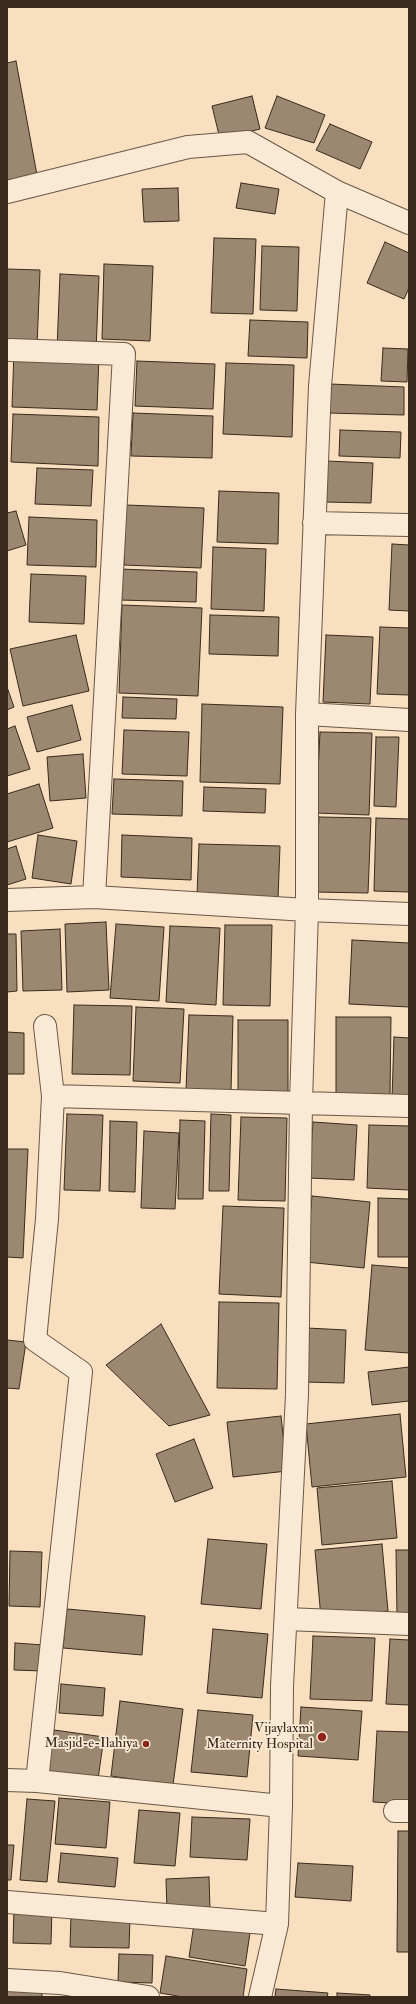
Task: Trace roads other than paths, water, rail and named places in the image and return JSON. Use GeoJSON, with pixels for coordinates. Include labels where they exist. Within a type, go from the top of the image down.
{"type":"FeatureCollection","features":[{"type":"Feature","properties":{"kind":"street"},"geometry":{"type":"LineString","coordinates":[[7,192],[188,147],[248,142],[336,192],[409,223]]}},
{"type":"Feature","properties":{"kind":"street"},"geometry":{"type":"LineString","coordinates":[[260,1997],[277,1924],[281,1806],[282,1686],[296,1395],[301,1102],[307,910],[307,714],[320,386],[336,192]]}},
{"type":"Feature","properties":{"kind":"street"},"geometry":{"type":"LineString","coordinates":[[10,350],[124,354],[94,897]]}},
{"type":"Feature","properties":{"kind":"street"},"geometry":{"type":"LineString","coordinates":[[314,523],[409,525]]}},
{"type":"Feature","properties":{"kind":"street"},"geometry":{"type":"LineString","coordinates":[[307,714],[409,720]]}},
{"type":"Feature","properties":{"kind":"street"},"geometry":{"type":"LineString","coordinates":[[7,900],[94,897],[307,910],[409,914]]}},
{"type":"Feature","properties":{"kind":"street"},"geometry":{"type":"LineString","coordinates":[[37,1781],[81,1372],[36,1340],[48,1219],[53,1096],[45,1026]]}},
{"type":"Feature","properties":{"kind":"street"},"geometry":{"type":"LineString","coordinates":[[53,1096],[409,1106]]}},
{"type":"Feature","properties":{"kind":"street"},"geometry":{"type":"LineString","coordinates":[[286,1619],[409,1624]]}},
{"type":"Feature","properties":{"kind":"street"},"geometry":{"type":"LineString","coordinates":[[7,1780],[37,1781],[281,1806]]}},
{"type":"Feature","properties":{"kind":"street"},"geometry":{"type":"LineString","coordinates":[[7,1902],[277,1924]]}},
{"type":"Feature","properties":{"kind":"street"},"geometry":{"type":"LineString","coordinates":[[7,1980],[60,1983],[148,1997]]}},
{"type":"Feature","properties":{"kind":"place","name":"Vijaylaxmi Maternity Hospital"},"geometry":{"type":"Point","coordinates":[322,1737]}},
{"type":"Feature","properties":{"kind":"place","name":"Masjid-e-Ilahiya"},"geometry":{"type":"Point","coordinates":[146,1744]}}]}
